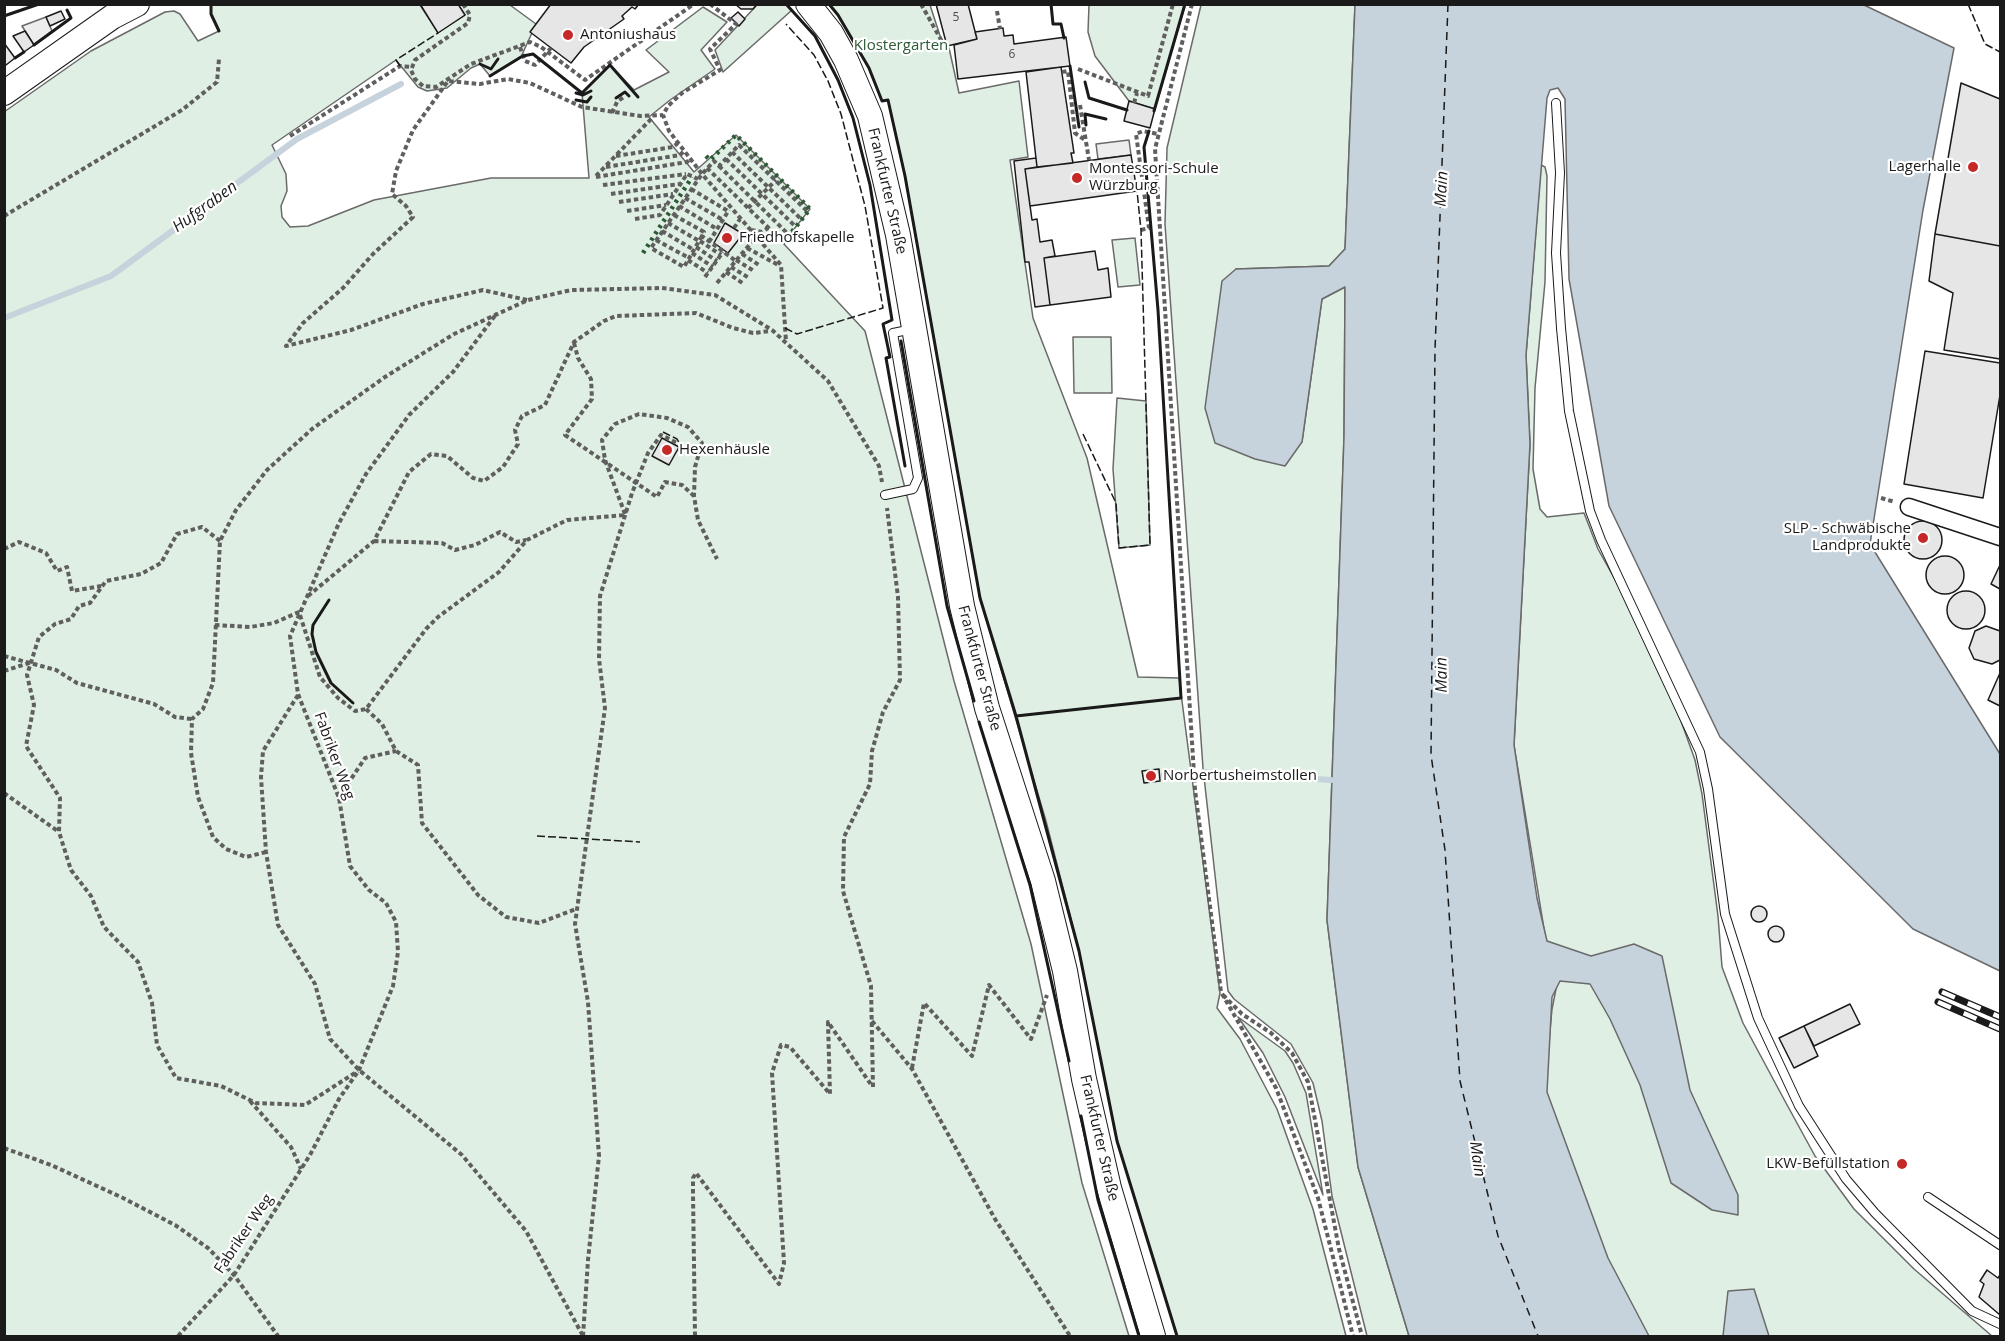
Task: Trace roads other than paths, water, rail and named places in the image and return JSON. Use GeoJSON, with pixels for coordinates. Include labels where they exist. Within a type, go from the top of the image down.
{"type":"FeatureCollection","features":[{"type":"Feature","properties":{"kind":"main road"},"geometry":{"type":"LineString","coordinates":[[4,93],[112,17],[137,4]]}},
{"type":"Feature","properties":{"kind":"main road","name":"Frankfurter Straße"},"geometry":{"type":"LineString","coordinates":[[808,4],[831,33],[846,60],[870,116],[898,235],[962,606],[987,708],[1043,881],[1109,1188],[1153,1336]]}},
{"type":"Feature","properties":{"kind":"street"},"geometry":{"type":"LineString","coordinates":[[1909,507],[2001,537]]}},
{"type":"Feature","properties":{"kind":"lane"},"geometry":{"type":"LineString","coordinates":[[1556,103],[1560,173],[1556,253],[1561,328],[1569,411],[1590,511],[1600,540],[1700,752],[1708,789],[1725,914],[1758,1018],[1798,1106],[1846,1179],[1875,1213],[1964,1303],[1985,1318],[2001,1324]]}},
{"type":"Feature","properties":{"kind":"lane"},"geometry":{"type":"LineString","coordinates":[[885,495],[912,489],[918,478],[893,333],[914,328]]}},
{"type":"Feature","properties":{"kind":"lane"},"geometry":{"type":"LineString","coordinates":[[1928,1197],[2001,1245]]}},
{"type":"Feature","properties":{"kind":"water","name":"Main"},"geometry":{"type":"Polygon","coordinates":[[[1355,5],[1864,5],[1954,48],[1923,210],[1870,544],[2000,754],[2000,971],[1913,929],[1720,737],[1609,506],[1569,279],[1565,99],[1558,88],[1550,90],[1547,98],[1526,355],[1530,444],[1514,745],[1537,898],[1547,941],[1591,956],[1634,944],[1662,956],[1690,1090],[1738,1195],[1738,1215],[1712,1210],[1671,1183],[1640,1085],[1610,1019],[1590,984],[1560,981],[1552,997],[1547,1092],[1608,1258],[1649,1336],[1409,1336],[1358,1167],[1327,920],[1344,437],[1345,287],[1322,299],[1302,442],[1285,466],[1255,459],[1215,443],[1205,408],[1222,281],[1236,269],[1329,266],[1345,249],[1355,5]]]}},
{"type":"Feature","properties":{"kind":"water"},"geometry":{"type":"Polygon","coordinates":[[[1754,1289],[1769,1336],[1723,1336],[1728,1291],[1754,1289]]]}},
{"type":"Feature","properties":{"kind":"waterway","name":"Hufgraben"},"geometry":{"type":"LineString","coordinates":[[4,318],[111,276],[297,139],[401,84]]}},
{"type":"Feature","properties":{"kind":"waterway"},"geometry":{"type":"LineString","coordinates":[[1203,772],[1331,780]]}},
{"type":"Feature","properties":{"kind":"waterway"},"geometry":{"type":"LineString","coordinates":[[1164,775],[1184,774]]}},
{"type":"Feature","properties":{"kind":"railway"},"geometry":{"type":"LineString","coordinates":[[1942,992],[2000,1017]]}},
{"type":"Feature","properties":{"kind":"railway"},"geometry":{"type":"LineString","coordinates":[[1938,1002],[2000,1029]]}},
{"type":"Feature","properties":{"kind":"place","name":"Antoniushaus"},"geometry":{"type":"Point","coordinates":[568,35]}},
{"type":"Feature","properties":{"kind":"place","name":"Lagerhalle"},"geometry":{"type":"Point","coordinates":[1973,167]}},
{"type":"Feature","properties":{"kind":"place","name":"Montessori-Schule Würzburg"},"geometry":{"type":"Point","coordinates":[1077,178]}},
{"type":"Feature","properties":{"kind":"place","name":"Friedhofskapelle"},"geometry":{"type":"Point","coordinates":[727,238]}},
{"type":"Feature","properties":{"kind":"place","name":"Hexenhäusle"},"geometry":{"type":"Point","coordinates":[667,450]}},
{"type":"Feature","properties":{"kind":"place","name":"SLP - Schwäbische Landprodukte"},"geometry":{"type":"Point","coordinates":[1923,538]}},
{"type":"Feature","properties":{"kind":"place","name":"Norbertusheimstollen"},"geometry":{"type":"Point","coordinates":[1151,776]}},
{"type":"Feature","properties":{"kind":"place","name":"LKW-Befüllstation"},"geometry":{"type":"Point","coordinates":[1902,1164]}},
{"type":"Feature","properties":{"kind":"park label","name":"Klostergarten"},"geometry":{"type":"Point","coordinates":[901,46]}}]}
